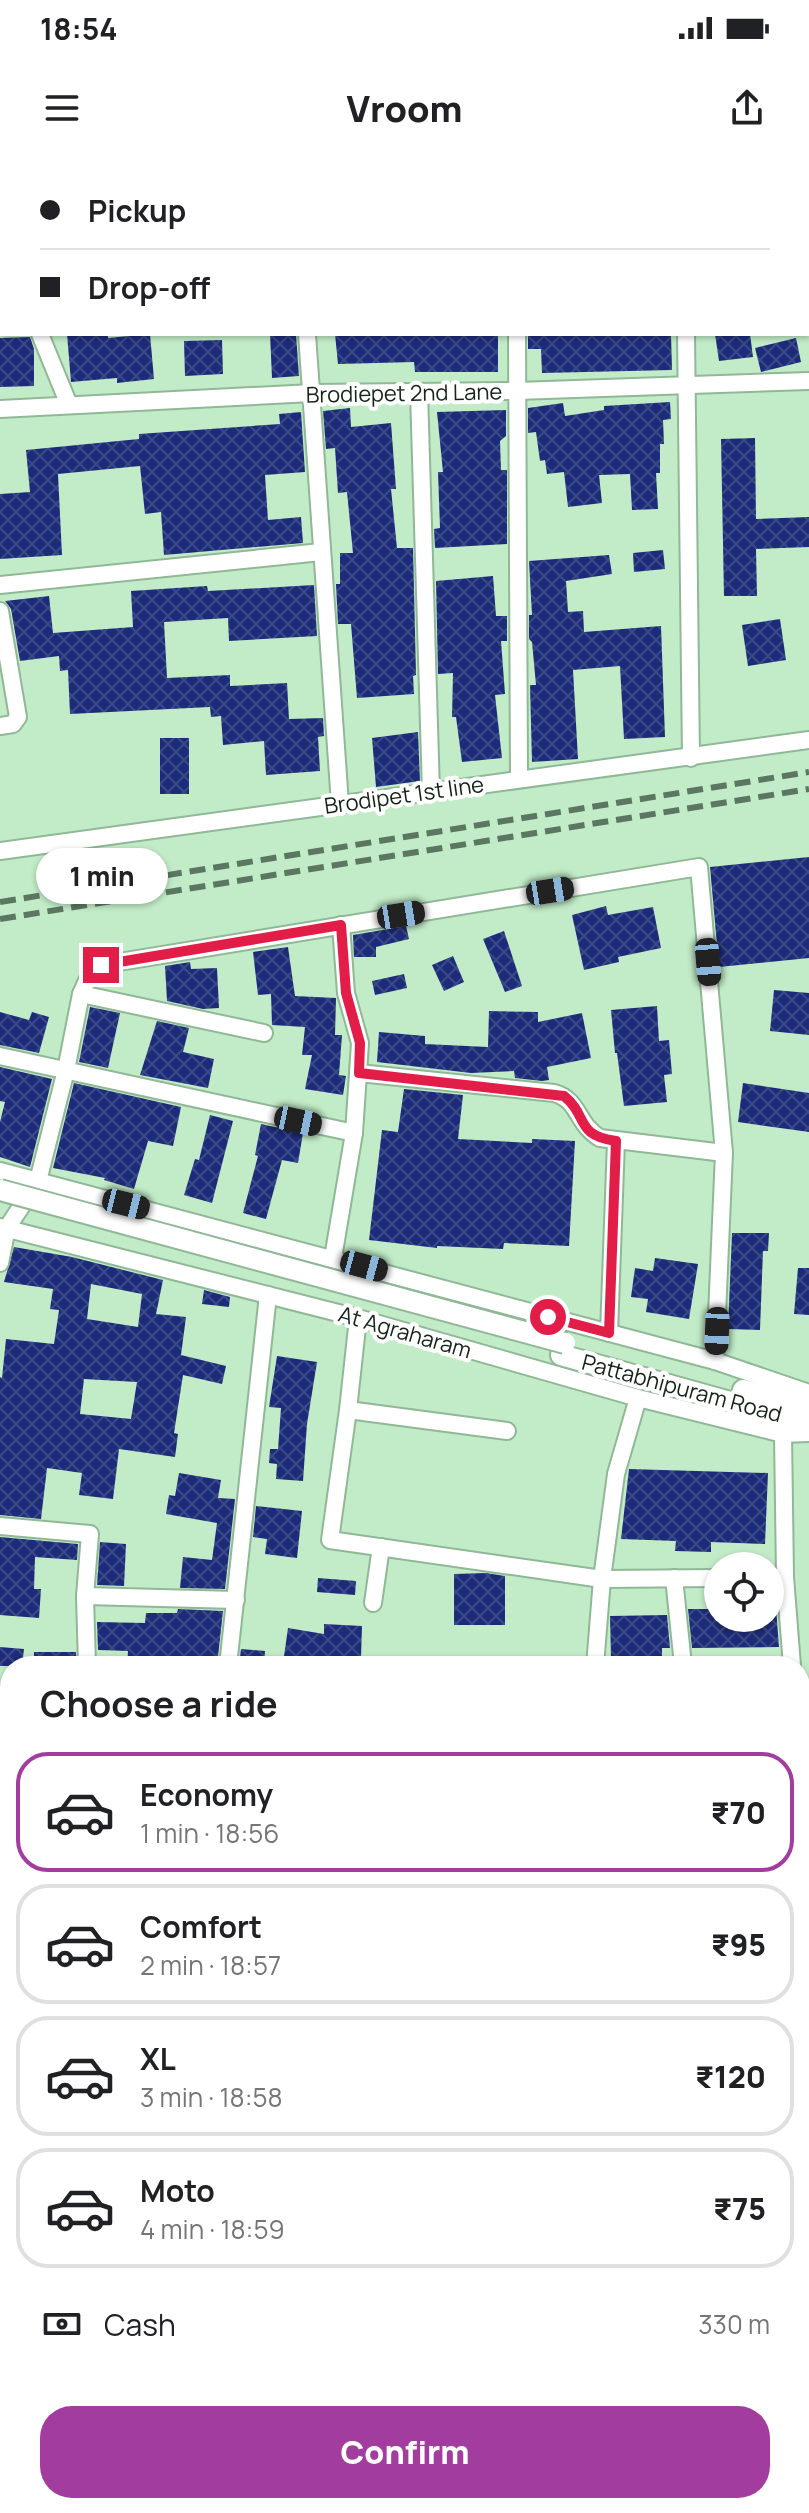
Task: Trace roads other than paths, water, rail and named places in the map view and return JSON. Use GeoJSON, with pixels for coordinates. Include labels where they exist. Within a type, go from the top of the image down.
{"type":"FeatureCollection","features":[{"type":"Feature","properties":{"kind":"street"},"geometry":{"type":"LineString","coordinates":[[41,336],[69,405]]}},
{"type":"Feature","properties":{"kind":"street"},"geometry":{"type":"LineString","coordinates":[[307,336],[340,804]]}},
{"type":"Feature","properties":{"kind":"street"},"geometry":{"type":"LineString","coordinates":[[517,336],[519,778]]}},
{"type":"Feature","properties":{"kind":"street"},"geometry":{"type":"LineString","coordinates":[[686,336],[691,758]]}},
{"type":"Feature","properties":{"kind":"street","name":"Brodiepet 2nd Lane"},"geometry":{"type":"LineString","coordinates":[[0,409],[312,393],[517,391],[809,381]]}},
{"type":"Feature","properties":{"kind":"street"},"geometry":{"type":"LineString","coordinates":[[419,392],[431,792]]}},
{"type":"Feature","properties":{"kind":"street"},"geometry":{"type":"LineString","coordinates":[[0,585],[321,552]]}},
{"type":"Feature","properties":{"kind":"street"},"geometry":{"type":"LineString","coordinates":[[0,611],[18,717],[13,724],[0,726]]}},
{"type":"Feature","properties":{"kind":"street","name":"Brodipet 1st line"},"geometry":{"type":"LineString","coordinates":[[0,851],[809,740]]}},
{"type":"Feature","properties":{"kind":"street"},"geometry":{"type":"LineString","coordinates":[[0,1263],[3,1228],[38,1181],[66,1070],[81,994],[90,974],[101,965],[699,867],[724,1153],[715,1361]]}},
{"type":"Feature","properties":{"kind":"street"},"geometry":{"type":"LineString","coordinates":[[333,1258],[354,1133],[360,1043],[346,993],[341,925]]}},
{"type":"Feature","properties":{"kind":"street"},"geometry":{"type":"LineString","coordinates":[[81,994],[264,1033]]}},
{"type":"Feature","properties":{"kind":"street"},"geometry":{"type":"LineString","coordinates":[[0,1056],[354,1133]]}},
{"type":"Feature","properties":{"kind":"street"},"geometry":{"type":"LineString","coordinates":[[359,1073],[564,1096],[571,1102],[588,1132],[600,1138],[724,1153]]}},
{"type":"Feature","properties":{"kind":"street"},"geometry":{"type":"LineString","coordinates":[[609,1333],[616,1141]]}},
{"type":"Feature","properties":{"kind":"street"},"geometry":{"type":"LineString","coordinates":[[0,1171],[715,1361],[809,1393]]}},
{"type":"Feature","properties":{"kind":"street","name":"Pattabhipuram Road"},"geometry":{"type":"LineString","coordinates":[[0,1190],[563,1349],[809,1424]]}},
{"type":"Feature","properties":{"kind":"street","name":"Pattabhipuram Road"},"geometry":{"type":"LineString","coordinates":[[0,1201],[563,1349],[809,1407]]}},
{"type":"Feature","properties":{"kind":"street","name":"At Agraharam"},"geometry":{"type":"LineString","coordinates":[[3,1228],[358,1318],[638,1398],[783,1434],[809,1433]]}},
{"type":"Feature","properties":{"kind":"street"},"geometry":{"type":"LineString","coordinates":[[229,1656],[268,1295]]}},
{"type":"Feature","properties":{"kind":"street"},"geometry":{"type":"LineString","coordinates":[[358,1318],[330,1540],[602,1579],[704,1578]]}},
{"type":"Feature","properties":{"kind":"street"},"geometry":{"type":"LineString","coordinates":[[596,1656],[616,1474],[638,1398]]}},
{"type":"Feature","properties":{"kind":"street"},"geometry":{"type":"LineString","coordinates":[[348,1410],[507,1431]]}},
{"type":"Feature","properties":{"kind":"street"},"geometry":{"type":"LineString","coordinates":[[779,1552],[783,1434]]}},
{"type":"Feature","properties":{"kind":"street"},"geometry":{"type":"LineString","coordinates":[[0,1526],[90,1534],[85,1596],[87,1656]]}},
{"type":"Feature","properties":{"kind":"street"},"geometry":{"type":"LineString","coordinates":[[373,1603],[381,1547]]}},
{"type":"Feature","properties":{"kind":"street"},"geometry":{"type":"LineString","coordinates":[[674,1578],[682,1656]]}},
{"type":"Feature","properties":{"kind":"street"},"geometry":{"type":"LineString","coordinates":[[85,1596],[236,1600]]}},
{"type":"Feature","properties":{"kind":"street"},"geometry":{"type":"LineString","coordinates":[[784,1615],[790,1656]]}},
{"type":"Feature","properties":{"kind":"railway"},"geometry":{"type":"LineString","coordinates":[[0,902],[809,772]]}},
{"type":"Feature","properties":{"kind":"railway"},"geometry":{"type":"LineString","coordinates":[[0,919],[809,789]]}}]}
